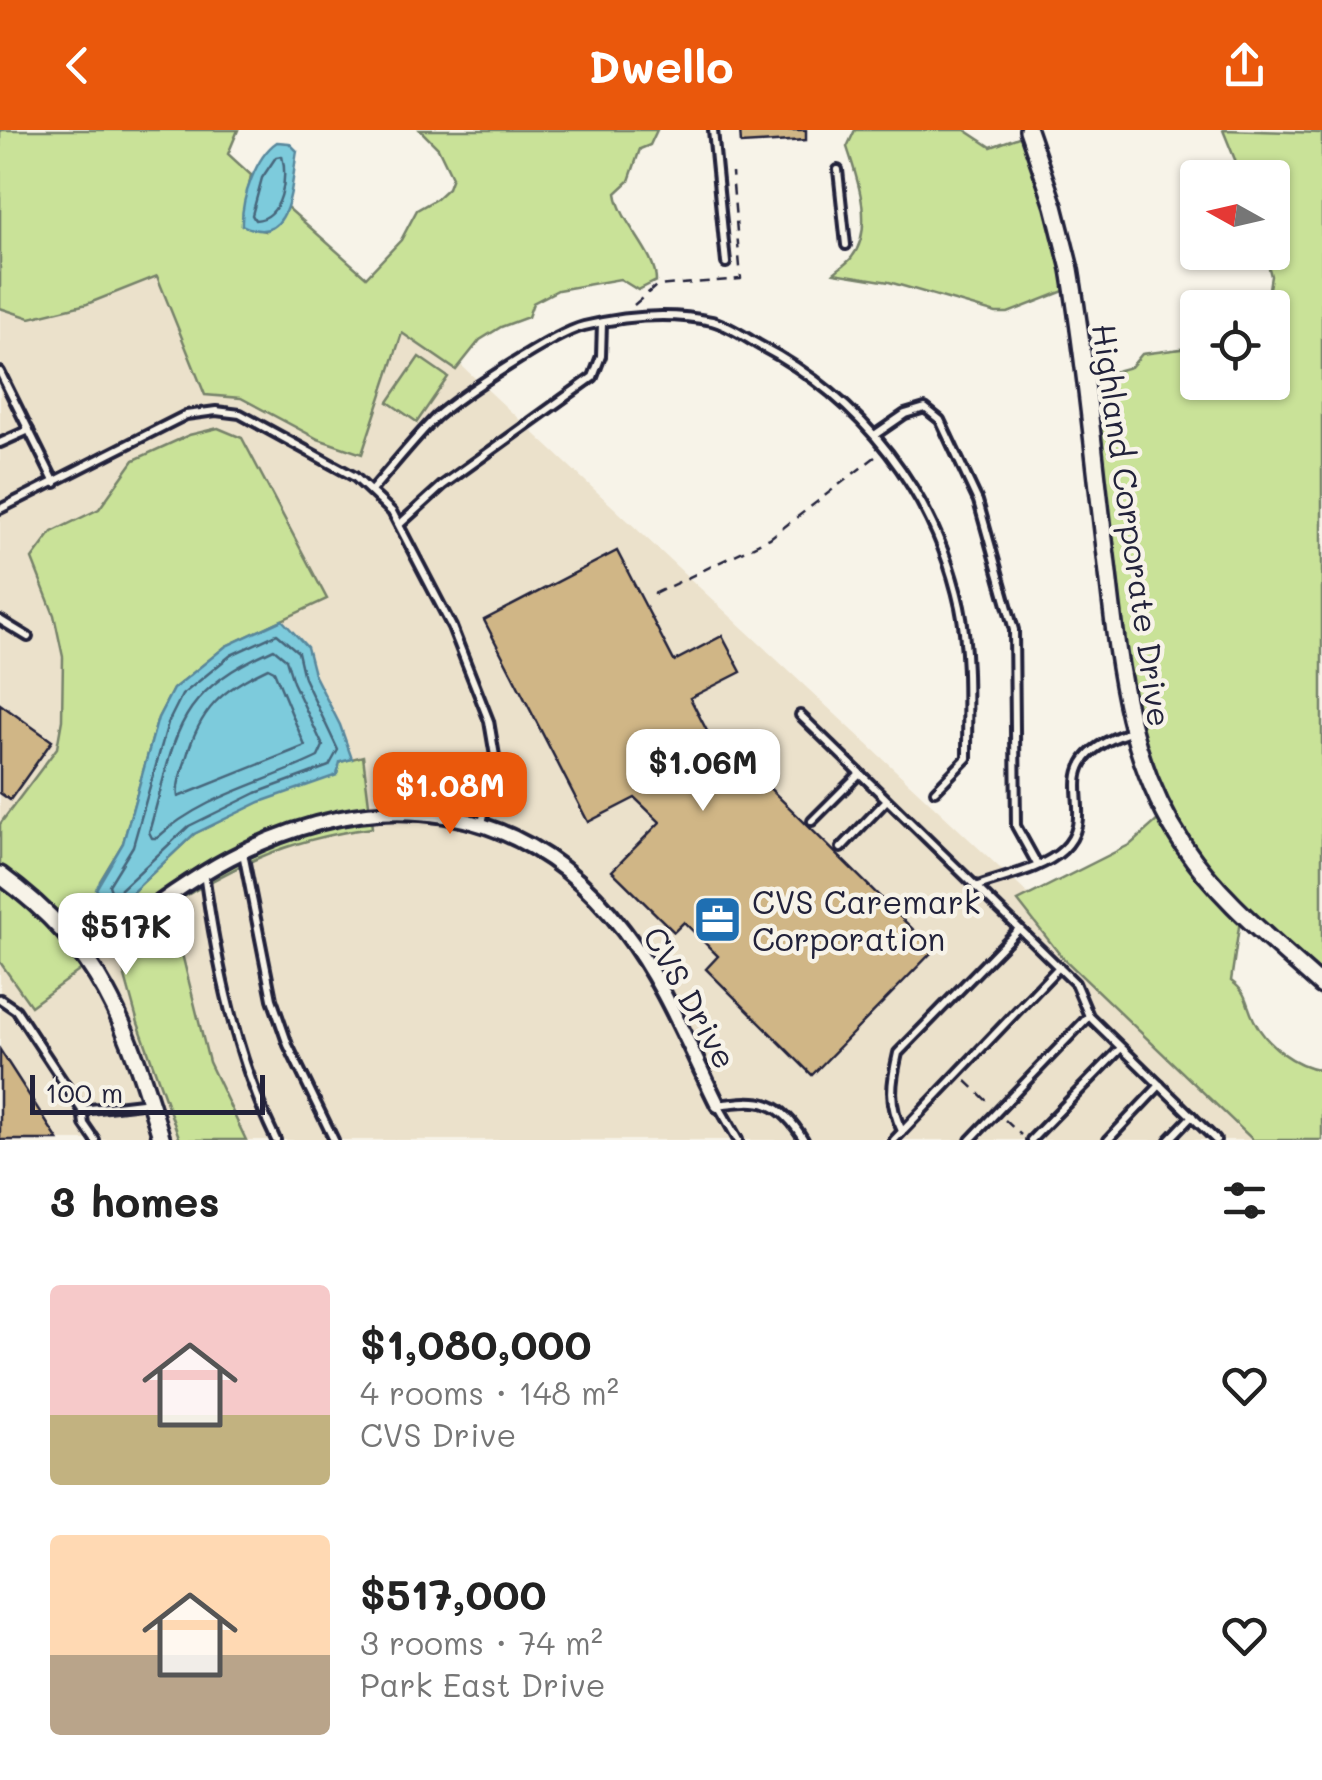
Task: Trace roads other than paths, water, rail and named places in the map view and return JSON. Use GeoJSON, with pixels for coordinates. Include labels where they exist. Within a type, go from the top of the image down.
{"type":"FeatureCollection","features":[{"type":"Feature","properties":{"kind":"street","name":"Highland Corporate Drive"},"geometry":{"type":"LineString","coordinates":[[1028,130],[1054,206],[1072,284],[1130,732],[1162,810],[1201,870],[1322,986]]}},
{"type":"Feature","properties":{"kind":"street","name":"CVS Drive"},"geometry":{"type":"LineString","coordinates":[[86,958],[204,873],[243,852],[306,828],[371,815],[435,814],[482,823],[513,834],[547,854],[622,928],[654,978],[718,1105]]}},
{"type":"Feature","properties":{"kind":"street"},"geometry":{"type":"LineString","coordinates":[[0,875],[52,918],[86,958],[123,1022],[162,1140]]}},
{"type":"Feature","properties":{"kind":"lane"},"geometry":{"type":"LineString","coordinates":[[713,130],[726,264]]}},
{"type":"Feature","properties":{"kind":"lane"},"geometry":{"type":"LineString","coordinates":[[838,170],[846,245]]}},
{"type":"Feature","properties":{"kind":"lane"},"geometry":{"type":"LineString","coordinates":[[370,491],[438,416],[540,347],[581,327],[644,315],[714,322],[814,376],[876,434],[888,447],[936,536],[960,608],[967,702],[966,758],[935,792]]}},
{"type":"Feature","properties":{"kind":"lane"},"geometry":{"type":"LineString","coordinates":[[400,524],[443,484],[593,377],[601,356],[602,323]]}},
{"type":"Feature","properties":{"kind":"lane"},"geometry":{"type":"LineString","coordinates":[[0,372],[55,482]]}},
{"type":"Feature","properties":{"kind":"lane"},"geometry":{"type":"LineString","coordinates":[[0,397],[10,392]]}},
{"type":"Feature","properties":{"kind":"lane"},"geometry":{"type":"LineString","coordinates":[[876,434],[905,414],[925,408],[940,420],[978,501],[1014,630],[1016,826],[1037,864]]}},
{"type":"Feature","properties":{"kind":"lane"},"geometry":{"type":"LineString","coordinates":[[0,509],[186,415],[216,411],[240,414],[356,477],[400,524],[452,627],[490,721],[496,762],[482,823]]}},
{"type":"Feature","properties":{"kind":"lane"},"geometry":{"type":"LineString","coordinates":[[0,444],[29,430]]}},
{"type":"Feature","properties":{"kind":"lane"},"geometry":{"type":"LineString","coordinates":[[0,620],[28,636]]}},
{"type":"Feature","properties":{"kind":"lane"},"geometry":{"type":"LineString","coordinates":[[800,715],[1075,983],[1089,1016],[1216,1140]]}},
{"type":"Feature","properties":{"kind":"lane"},"geometry":{"type":"LineString","coordinates":[[975,887],[1057,854],[1073,835],[1079,771],[1090,750],[1130,732]]}},
{"type":"Feature","properties":{"kind":"lane"},"geometry":{"type":"LineString","coordinates":[[812,821],[858,775]]}},
{"type":"Feature","properties":{"kind":"lane"},"geometry":{"type":"LineString","coordinates":[[841,848],[886,802]]}},
{"type":"Feature","properties":{"kind":"lane"},"geometry":{"type":"LineString","coordinates":[[243,852],[272,999],[288,1046],[334,1140]]}},
{"type":"Feature","properties":{"kind":"lane"},"geometry":{"type":"LineString","coordinates":[[204,873],[223,990],[254,1094],[276,1140]]}},
{"type":"Feature","properties":{"kind":"lane"},"geometry":{"type":"LineString","coordinates":[[902,1131],[891,1110],[898,1053],[1018,930]]}},
{"type":"Feature","properties":{"kind":"lane"},"geometry":{"type":"LineString","coordinates":[[894,1140],[1059,968]]}},
{"type":"Feature","properties":{"kind":"lane"},"geometry":{"type":"LineString","coordinates":[[0,999],[16,1010],[82,1110],[84,1124],[95,1140]]}},
{"type":"Feature","properties":{"kind":"lane"},"geometry":{"type":"LineString","coordinates":[[970,1140],[1089,1016]]}},
{"type":"Feature","properties":{"kind":"lane"},"geometry":{"type":"LineString","coordinates":[[1031,1140],[1120,1048]]}},
{"type":"Feature","properties":{"kind":"lane"},"geometry":{"type":"LineString","coordinates":[[1108,1140],[1160,1086]]}},
{"type":"Feature","properties":{"kind":"lane"},"geometry":{"type":"LineString","coordinates":[[738,1140],[718,1105],[744,1101],[772,1104],[792,1121],[804,1140]]}},
{"type":"Feature","properties":{"kind":"lane"},"geometry":{"type":"LineString","coordinates":[[82,1110],[150,1102]]}},
{"type":"Feature","properties":{"kind":"lane"},"geometry":{"type":"LineString","coordinates":[[1169,1140],[1192,1116]]}},
{"type":"Feature","properties":{"kind":"water"},"geometry":{"type":"Polygon","coordinates":[[[277,142],[289,143],[297,151],[286,209],[271,228],[259,230],[242,225],[251,179],[277,142]]]}},
{"type":"Feature","properties":{"kind":"water"},"geometry":{"type":"Polygon","coordinates":[[[282,620],[307,647],[314,674],[352,759],[340,762],[337,775],[260,802],[194,834],[123,901],[108,904],[96,889],[123,843],[158,718],[173,689],[226,646],[282,620]]]}},
{"type":"Feature","properties":{"kind":"place","name":"CVS Caremark Corporation"},"geometry":{"type":"Point","coordinates":[717,919]}}]}
